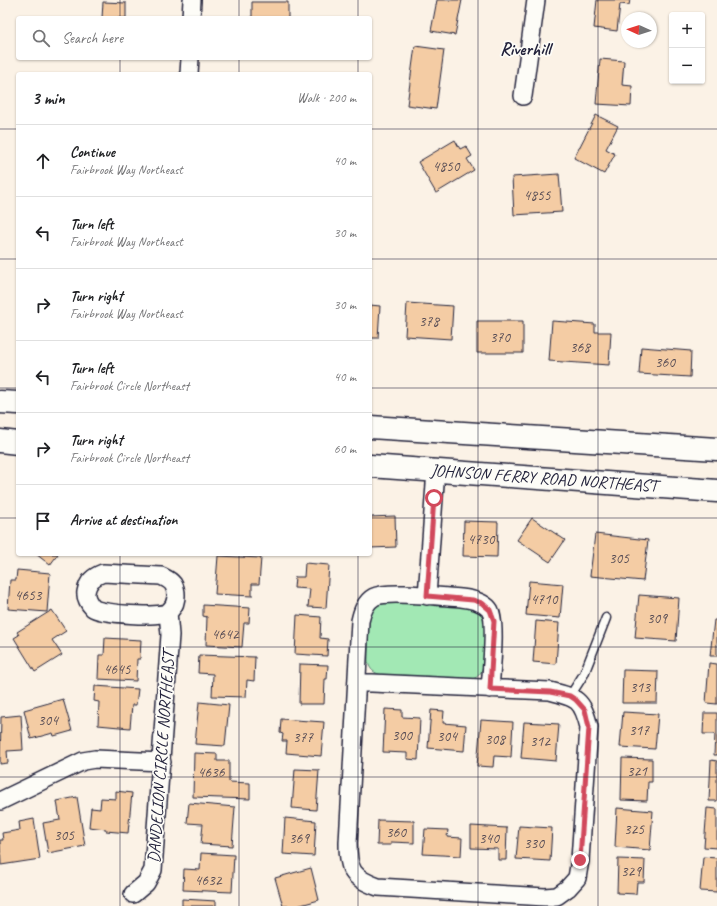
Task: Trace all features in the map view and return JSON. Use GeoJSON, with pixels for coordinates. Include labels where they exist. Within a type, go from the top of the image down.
{"type":"FeatureCollection","features":[{"type":"Feature","properties":{"kind":"main road"},"geometry":{"type":"LineString","coordinates":[[0,402],[16,403]]}},
{"type":"Feature","properties":{"kind":"main road"},"geometry":{"type":"LineString","coordinates":[[372,427],[717,449]]}},
{"type":"Feature","properties":{"kind":"main road"},"geometry":{"type":"LineString","coordinates":[[0,441],[16,443]]}},
{"type":"Feature","properties":{"kind":"main road","name":"JOHNSON FERRY ROAD NORTHEAST"},"geometry":{"type":"LineString","coordinates":[[372,466],[717,491]]}},
{"type":"Feature","properties":{"kind":"street"},"geometry":{"type":"LineString","coordinates":[[191,16],[192,0]]}},
{"type":"Feature","properties":{"kind":"street"},"geometry":{"type":"LineString","coordinates":[[523,96],[536,0]]}},
{"type":"Feature","properties":{"kind":"street"},"geometry":{"type":"LineString","coordinates":[[189,72],[190,60]]}},
{"type":"Feature","properties":{"kind":"street"},"geometry":{"type":"LineString","coordinates":[[427,596],[436,470]]}},
{"type":"Feature","properties":{"kind":"street","name":"DANDELION CIRCLE NORTHEAST"},"geometry":{"type":"LineString","coordinates":[[133,894],[146,883],[153,870],[170,635],[168,612],[174,604],[176,594],[173,584],[169,580],[160,576],[103,573],[94,576],[89,581],[86,593],[87,601],[93,608],[102,612],[158,615],[168,612]]}},
{"type":"Feature","properties":{"kind":"street"},"geometry":{"type":"LineString","coordinates":[[358,683],[550,692],[570,696],[576,700],[585,710],[589,727],[580,860],[576,878],[568,888],[557,896],[545,897],[378,887],[366,883],[356,876],[350,867],[348,856],[360,621],[363,609],[368,602],[373,598],[385,594],[473,600],[482,603],[490,610],[494,621],[490,689]]}},
{"type":"Feature","properties":{"kind":"street"},"geometry":{"type":"LineString","coordinates":[[0,801],[83,761],[95,758],[162,762]]}},
{"type":"Feature","properties":{"kind":"lane"},"geometry":{"type":"LineString","coordinates":[[570,696],[584,674],[606,618]]}},
{"type":"Feature","properties":{"kind":"green space"},"geometry":{"type":"Polygon","coordinates":[[[384,601],[461,605],[483,612],[485,642],[483,667],[480,674],[471,680],[382,675],[373,671],[368,662],[368,634],[371,611],[373,607],[384,601]]]}},
{"type":"Feature","properties":{"kind":"building"},"geometry":{"type":"Polygon","coordinates":[[[437,0],[462,0],[455,35],[431,31],[437,0]]]}},
{"type":"Feature","properties":{"kind":"building"},"geometry":{"type":"Polygon","coordinates":[[[597,0],[630,0],[629,5],[620,4],[617,31],[594,28],[597,0]]]}},
{"type":"Feature","properties":{"kind":"building"},"geometry":{"type":"Polygon","coordinates":[[[103,2],[126,3],[126,16],[102,16],[103,2]]]}},
{"type":"Feature","properties":{"kind":"building"},"geometry":{"type":"Polygon","coordinates":[[[252,2],[288,2],[288,16],[252,16],[252,2]]]}},
{"type":"Feature","properties":{"kind":"building"},"geometry":{"type":"Polygon","coordinates":[[[415,46],[444,50],[436,109],[407,105],[415,46]]]}},
{"type":"Feature","properties":{"kind":"building"},"geometry":{"type":"Polygon","coordinates":[[[600,59],[624,61],[622,85],[632,86],[631,106],[596,104],[600,59]]]}},
{"type":"Feature","properties":{"kind":"building"},"geometry":{"type":"Polygon","coordinates":[[[596,115],[618,126],[606,149],[615,154],[604,174],[574,158],[596,115]]]}},
{"type":"Feature","properties":{"kind":"building"},"geometry":{"type":"Polygon","coordinates":[[[455,140],[460,149],[466,146],[472,156],[467,159],[474,170],[436,193],[418,162],[455,140]]]}},
{"type":"Feature","properties":{"kind":"building"},"geometry":{"type":"Polygon","coordinates":[[[559,174],[562,212],[514,215],[512,177],[559,174]]]}},
{"type":"Feature","properties":{"kind":"building"},"geometry":{"type":"Polygon","coordinates":[[[407,303],[453,306],[451,339],[405,336],[407,303]]]}},
{"type":"Feature","properties":{"kind":"building"},"geometry":{"type":"Polygon","coordinates":[[[372,305],[380,306],[378,338],[372,338],[372,305]]]}},
{"type":"Feature","properties":{"kind":"building"},"geometry":{"type":"Polygon","coordinates":[[[477,321],[523,321],[523,353],[477,353],[477,321]]]}},
{"type":"Feature","properties":{"kind":"building"},"geometry":{"type":"Polygon","coordinates":[[[552,321],[595,324],[595,332],[611,332],[609,365],[549,361],[552,321]]]}},
{"type":"Feature","properties":{"kind":"building"},"geometry":{"type":"Polygon","coordinates":[[[641,347],[691,351],[690,377],[639,374],[641,347]]]}},
{"type":"Feature","properties":{"kind":"building"},"geometry":{"type":"Polygon","coordinates":[[[395,516],[396,547],[372,548],[372,517],[395,516]]]}},
{"type":"Feature","properties":{"kind":"building"},"geometry":{"type":"Polygon","coordinates":[[[532,518],[565,540],[550,562],[517,540],[532,518]]]}},
{"type":"Feature","properties":{"kind":"building"},"geometry":{"type":"Polygon","coordinates":[[[464,521],[498,522],[497,557],[463,556],[464,521]]]}},
{"type":"Feature","properties":{"kind":"building"},"geometry":{"type":"Polygon","coordinates":[[[595,534],[648,540],[643,581],[590,576],[595,534]]]}},
{"type":"Feature","properties":{"kind":"building"},"geometry":{"type":"Polygon","coordinates":[[[39,556],[57,556],[50,565],[39,556]]]}},
{"type":"Feature","properties":{"kind":"building"},"geometry":{"type":"Polygon","coordinates":[[[218,556],[261,558],[259,584],[252,584],[252,596],[215,594],[218,556]]]}},
{"type":"Feature","properties":{"kind":"building"},"geometry":{"type":"Polygon","coordinates":[[[305,563],[329,565],[326,608],[308,607],[310,589],[294,588],[295,577],[304,577],[305,563]]]}},
{"type":"Feature","properties":{"kind":"building"},"geometry":{"type":"Polygon","coordinates":[[[17,570],[50,573],[47,612],[8,609],[10,580],[16,580],[17,570]]]}},
{"type":"Feature","properties":{"kind":"building"},"geometry":{"type":"Polygon","coordinates":[[[529,581],[563,584],[560,618],[526,615],[529,581]]]}},
{"type":"Feature","properties":{"kind":"building"},"geometry":{"type":"Polygon","coordinates":[[[639,595],[679,598],[676,641],[635,638],[639,595]]]}},
{"type":"Feature","properties":{"kind":"building"},"geometry":{"type":"Polygon","coordinates":[[[203,605],[250,608],[249,623],[244,623],[242,647],[206,645],[207,617],[203,616],[203,605]]]}},
{"type":"Feature","properties":{"kind":"building"},"geometry":{"type":"Polygon","coordinates":[[[52,610],[66,631],[52,640],[62,655],[35,672],[14,638],[19,635],[17,632],[52,610]]]}},
{"type":"Feature","properties":{"kind":"building"},"geometry":{"type":"Polygon","coordinates":[[[297,615],[321,617],[320,638],[328,639],[327,656],[295,654],[297,615]]]}},
{"type":"Feature","properties":{"kind":"building"},"geometry":{"type":"Polygon","coordinates":[[[714,620],[717,620],[717,656],[710,656],[714,620]]]}},
{"type":"Feature","properties":{"kind":"building"},"geometry":{"type":"Polygon","coordinates":[[[536,621],[559,623],[556,664],[533,662],[536,621]]]}},
{"type":"Feature","properties":{"kind":"building"},"geometry":{"type":"Polygon","coordinates":[[[105,638],[141,640],[140,659],[137,659],[136,681],[98,679],[99,655],[104,655],[105,638]]]}},
{"type":"Feature","properties":{"kind":"building"},"geometry":{"type":"Polygon","coordinates":[[[199,655],[255,657],[254,681],[247,680],[246,697],[212,696],[213,674],[198,673],[199,655]]]}},
{"type":"Feature","properties":{"kind":"building"},"geometry":{"type":"Polygon","coordinates":[[[709,663],[717,664],[717,704],[706,703],[709,663]]]}},
{"type":"Feature","properties":{"kind":"building"},"geometry":{"type":"Polygon","coordinates":[[[300,664],[328,665],[327,679],[325,679],[324,704],[299,704],[300,664]]]}},
{"type":"Feature","properties":{"kind":"building"},"geometry":{"type":"Polygon","coordinates":[[[623,670],[658,671],[657,703],[622,703],[623,670]]]}},
{"type":"Feature","properties":{"kind":"building"},"geometry":{"type":"Polygon","coordinates":[[[95,686],[138,689],[136,705],[132,705],[130,728],[98,725],[99,702],[94,701],[95,686]]]}},
{"type":"Feature","properties":{"kind":"building"},"geometry":{"type":"Polygon","coordinates":[[[63,699],[72,731],[54,736],[53,733],[31,739],[24,710],[63,699]]]}},
{"type":"Feature","properties":{"kind":"building"},"geometry":{"type":"Polygon","coordinates":[[[199,702],[229,705],[225,746],[195,744],[199,702]]]}},
{"type":"Feature","properties":{"kind":"building"},"geometry":{"type":"Polygon","coordinates":[[[385,709],[402,710],[402,717],[420,718],[418,760],[407,759],[407,753],[383,752],[385,709]]]}},
{"type":"Feature","properties":{"kind":"building"},"geometry":{"type":"Polygon","coordinates":[[[431,710],[444,711],[443,723],[466,725],[464,751],[428,748],[431,710]]]}},
{"type":"Feature","properties":{"kind":"building"},"geometry":{"type":"Polygon","coordinates":[[[623,712],[658,714],[655,749],[620,747],[623,712]]]}},
{"type":"Feature","properties":{"kind":"building"},"geometry":{"type":"Polygon","coordinates":[[[704,713],[717,713],[717,755],[714,755],[715,734],[703,734],[704,713]]]}},
{"type":"Feature","properties":{"kind":"building"},"geometry":{"type":"Polygon","coordinates":[[[21,715],[23,750],[7,751],[8,763],[0,764],[1,717],[21,715]]]}},
{"type":"Feature","properties":{"kind":"building"},"geometry":{"type":"Polygon","coordinates":[[[281,719],[324,722],[321,756],[286,753],[287,741],[282,741],[283,734],[280,733],[281,719]]]}},
{"type":"Feature","properties":{"kind":"building"},"geometry":{"type":"Polygon","coordinates":[[[481,720],[513,722],[511,757],[494,756],[493,767],[477,766],[481,720]]]}},
{"type":"Feature","properties":{"kind":"building"},"geometry":{"type":"Polygon","coordinates":[[[524,722],[559,724],[556,761],[521,758],[524,722]]]}},
{"type":"Feature","properties":{"kind":"building"},"geometry":{"type":"Polygon","coordinates":[[[194,753],[217,754],[217,761],[229,761],[229,782],[250,783],[250,799],[193,797],[194,753]]]}},
{"type":"Feature","properties":{"kind":"building"},"geometry":{"type":"Polygon","coordinates":[[[622,758],[652,759],[652,782],[648,782],[647,801],[621,800],[622,758]]]}},
{"type":"Feature","properties":{"kind":"building"},"geometry":{"type":"Polygon","coordinates":[[[711,760],[717,761],[717,801],[709,801],[711,760]]]}},
{"type":"Feature","properties":{"kind":"building"},"geometry":{"type":"Polygon","coordinates":[[[295,769],[319,770],[316,810],[292,808],[295,769]]]}},
{"type":"Feature","properties":{"kind":"building"},"geometry":{"type":"Polygon","coordinates":[[[116,791],[132,793],[128,833],[106,831],[106,829],[89,827],[91,808],[100,809],[101,798],[116,799],[116,791]]]}},
{"type":"Feature","properties":{"kind":"building"},"geometry":{"type":"Polygon","coordinates":[[[77,797],[85,846],[48,853],[43,823],[60,820],[57,801],[77,797]]]}},
{"type":"Feature","properties":{"kind":"building"},"geometry":{"type":"Polygon","coordinates":[[[189,803],[235,807],[232,846],[201,844],[203,824],[187,823],[189,803]]]}},
{"type":"Feature","properties":{"kind":"building"},"geometry":{"type":"Polygon","coordinates":[[[617,808],[653,811],[650,850],[615,847],[617,808]]]}},
{"type":"Feature","properties":{"kind":"building"},"geometry":{"type":"Polygon","coordinates":[[[707,808],[717,809],[717,848],[704,847],[707,808]]]}},
{"type":"Feature","properties":{"kind":"building"},"geometry":{"type":"Polygon","coordinates":[[[285,818],[316,821],[314,856],[283,854],[285,818]]]}},
{"type":"Feature","properties":{"kind":"building"},"geometry":{"type":"Polygon","coordinates":[[[34,819],[40,859],[1,865],[0,840],[3,840],[2,833],[20,830],[19,822],[34,819]]]}},
{"type":"Feature","properties":{"kind":"building"},"geometry":{"type":"Polygon","coordinates":[[[378,820],[414,821],[414,843],[391,842],[391,845],[377,845],[378,820]]]}},
{"type":"Feature","properties":{"kind":"building"},"geometry":{"type":"Polygon","coordinates":[[[471,826],[507,828],[506,860],[498,860],[498,849],[471,848],[471,826]]]}},
{"type":"Feature","properties":{"kind":"building"},"geometry":{"type":"Polygon","coordinates":[[[519,826],[552,828],[550,861],[516,859],[519,826]]]}},
{"type":"Feature","properties":{"kind":"building"},"geometry":{"type":"Polygon","coordinates":[[[425,829],[448,830],[447,837],[462,838],[461,856],[423,854],[425,829]]]}},
{"type":"Feature","properties":{"kind":"building"},"geometry":{"type":"Polygon","coordinates":[[[201,853],[234,855],[232,892],[183,890],[184,869],[200,870],[201,853]]]}},
{"type":"Feature","properties":{"kind":"building"},"geometry":{"type":"Polygon","coordinates":[[[703,857],[717,858],[717,892],[700,891],[703,857]]]}},
{"type":"Feature","properties":{"kind":"building"},"geometry":{"type":"Polygon","coordinates":[[[618,859],[645,860],[644,882],[637,882],[636,894],[617,893],[618,859]]]}},
{"type":"Feature","properties":{"kind":"building"},"geometry":{"type":"Polygon","coordinates":[[[311,868],[319,900],[297,906],[283,906],[275,878],[311,868]]]}},
{"type":"Feature","properties":{"kind":"building"},"geometry":{"type":"Polygon","coordinates":[[[182,899],[216,901],[216,906],[182,906],[182,899]]]}},
{"type":"Feature","properties":{"kind":"district","name":"Riverhill"},"geometry":{"type":"Point","coordinates":[525,49]}},
{"type":"Feature","properties":{"kind":"route"},"geometry":{"type":"LineString","coordinates":[[434,498],[427,596],[473,600],[482,603],[490,610],[494,621],[490,689],[550,692],[570,696],[585,710],[589,727],[580,860]]}}]}
